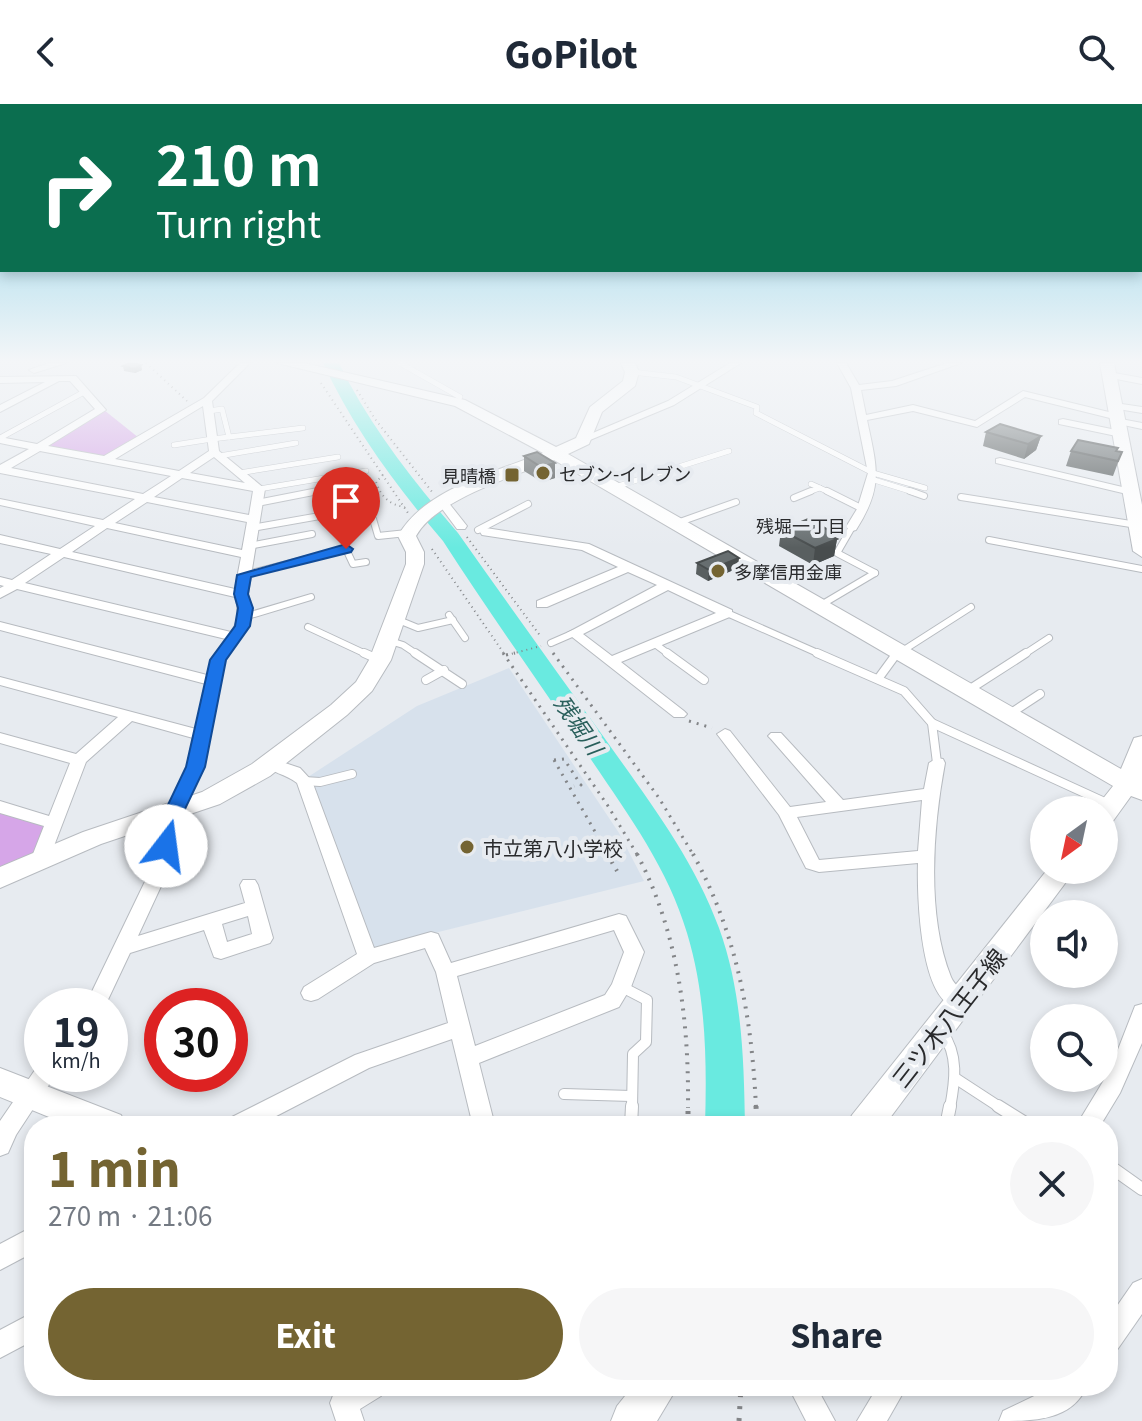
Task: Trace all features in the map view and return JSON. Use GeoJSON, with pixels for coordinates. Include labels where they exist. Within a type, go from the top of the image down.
{"type":"FeatureCollection","features":[{"type":"Feature","properties":{"kind":"street"},"geometry":{"type":"LineString","coordinates":[[0,469],[77,424]]}},
{"type":"Feature","properties":{"kind":"street"},"geometry":{"type":"LineString","coordinates":[[105,460],[165,424]]}},
{"type":"Feature","properties":{"kind":"street"},"geometry":{"type":"LineString","coordinates":[[103,988],[160,869],[175,811],[195,767],[211,704],[212,681],[218,660],[242,626],[244,617],[241,594],[258,496],[215,446],[211,424]]}},
{"type":"Feature","properties":{"kind":"street"},"geometry":{"type":"LineString","coordinates":[[505,424],[1135,787]]}},
{"type":"Feature","properties":{"kind":"street"},"geometry":{"type":"LineString","coordinates":[[586,438],[589,424]]}},
{"type":"Feature","properties":{"kind":"street"},"geometry":{"type":"LineString","coordinates":[[0,878],[40,859],[223,792],[270,763],[351,699],[388,640],[415,564],[413,523],[442,503],[492,478],[619,424]]}},
{"type":"Feature","properties":{"kind":"street"},"geometry":{"type":"LineString","coordinates":[[852,527],[863,509],[872,476],[865,424]]}},
{"type":"Feature","properties":{"kind":"street"},"geometry":{"type":"LineString","coordinates":[[1118,424],[1142,551]]}},
{"type":"Feature","properties":{"kind":"street"},"geometry":{"type":"LineString","coordinates":[[0,439],[180,474],[258,496]]}},
{"type":"Feature","properties":{"kind":"street"},"geometry":{"type":"LineString","coordinates":[[0,594],[180,474],[215,446]]}},
{"type":"Feature","properties":{"kind":"street"},"geometry":{"type":"LineString","coordinates":[[1000,461],[1131,492]]}},
{"type":"Feature","properties":{"kind":"street"},"geometry":{"type":"LineString","coordinates":[[0,469],[253,524]]}},
{"type":"Feature","properties":{"kind":"street"},"geometry":{"type":"LineString","coordinates":[[0,502],[249,551]]}},
{"type":"Feature","properties":{"kind":"street"},"geometry":{"type":"LineString","coordinates":[[442,503],[461,526]]}},
{"type":"Feature","properties":{"kind":"street"},"geometry":{"type":"LineString","coordinates":[[482,531],[577,545],[727,613]]}},
{"type":"Feature","properties":{"kind":"street"},"geometry":{"type":"LineString","coordinates":[[0,539],[241,594]]}},
{"type":"Feature","properties":{"kind":"street"},"geometry":{"type":"LineString","coordinates":[[542,604],[628,567]]}},
{"type":"Feature","properties":{"kind":"street"},"geometry":{"type":"LineString","coordinates":[[0,581],[234,637]]}},
{"type":"Feature","properties":{"kind":"street"},"geometry":{"type":"LineString","coordinates":[[668,585],[574,633],[679,714]]}},
{"type":"Feature","properties":{"kind":"street"},"geometry":{"type":"LineString","coordinates":[[612,661],[727,613]]}},
{"type":"Feature","properties":{"kind":"street"},"geometry":{"type":"LineString","coordinates":[[0,626],[212,681]]}},
{"type":"Feature","properties":{"kind":"street"},"geometry":{"type":"LineString","coordinates":[[0,681],[201,735]]}},
{"type":"Feature","properties":{"kind":"street"},"geometry":{"type":"LineString","coordinates":[[40,859],[79,760],[129,716]]}},
{"type":"Feature","properties":{"kind":"street"},"geometry":{"type":"LineString","coordinates":[[725,734],[786,813],[812,864],[928,858]]}},
{"type":"Feature","properties":{"kind":"street"},"geometry":{"type":"LineString","coordinates":[[776,736],[839,806]]}},
{"type":"Feature","properties":{"kind":"street"},"geometry":{"type":"LineString","coordinates":[[0,738],[79,760]]}},
{"type":"Feature","properties":{"kind":"street"},"geometry":{"type":"LineString","coordinates":[[1118,801],[1135,787],[1142,743]]}},
{"type":"Feature","properties":{"kind":"street"},"geometry":{"type":"LineString","coordinates":[[270,763],[294,772],[304,781],[368,957]]}},
{"type":"Feature","properties":{"kind":"street"},"geometry":{"type":"LineString","coordinates":[[937,763],[929,794],[929,924],[943,983],[949,993],[960,1000]]}},
{"type":"Feature","properties":{"kind":"street"},"geometry":{"type":"LineString","coordinates":[[786,813],[929,794]]}},
{"type":"Feature","properties":{"kind":"street"},"geometry":{"type":"LineString","coordinates":[[0,807],[54,823]]}},
{"type":"Feature","properties":{"kind":"street","name":"三ツ木八王子線"},"geometry":{"type":"LineString","coordinates":[[872,1116],[1051,884]]}},
{"type":"Feature","properties":{"kind":"street"},"geometry":{"type":"LineString","coordinates":[[211,921],[221,952],[263,938],[249,885]]}},
{"type":"Feature","properties":{"kind":"street"},"geometry":{"type":"LineString","coordinates":[[120,949],[255,907]]}},
{"type":"Feature","properties":{"kind":"street"},"geometry":{"type":"LineString","coordinates":[[446,972],[619,921],[634,952],[621,987],[612,1001],[467,1058]]}},
{"type":"Feature","properties":{"kind":"street"},"geometry":{"type":"LineString","coordinates":[[311,993],[368,957],[431,939],[446,972],[482,1116]]}},
{"type":"Feature","properties":{"kind":"street"},"geometry":{"type":"LineString","coordinates":[[1095,1116],[1106,1102],[1119,1075],[1142,1012]]}},
{"type":"Feature","properties":{"kind":"street"},"geometry":{"type":"LineString","coordinates":[[255,1116],[362,1061],[460,1028]]}},
{"type":"Feature","properties":{"kind":"street"},"geometry":{"type":"LineString","coordinates":[[0,1082],[24,1083]]}},
{"type":"Feature","properties":{"kind":"street"},"geometry":{"type":"LineString","coordinates":[[0,1146],[33,1092]]}},
{"type":"Feature","properties":{"kind":"street"},"geometry":{"type":"LineString","coordinates":[[52,1092],[92,1116]]}},
{"type":"Feature","properties":{"kind":"street"},"geometry":{"type":"LineString","coordinates":[[0,1258],[24,1244]]}},
{"type":"Feature","properties":{"kind":"street"},"geometry":{"type":"LineString","coordinates":[[1118,1327],[1142,1292]]}},
{"type":"Feature","properties":{"kind":"street"},"geometry":{"type":"LineString","coordinates":[[0,1345],[24,1331]]}},
{"type":"Feature","properties":{"kind":"street"},"geometry":{"type":"LineString","coordinates":[[350,1421],[344,1403],[355,1396]]}},
{"type":"Feature","properties":{"kind":"street"},"geometry":{"type":"LineString","coordinates":[[807,1396],[821,1421]]}},
{"type":"Feature","properties":{"kind":"street"},"geometry":{"type":"LineString","coordinates":[[871,1421],[887,1396]]}},
{"type":"Feature","properties":{"kind":"street"},"geometry":{"type":"LineString","coordinates":[[1013,1421],[1064,1396]]}},
{"type":"Feature","properties":{"kind":"lane"},"geometry":{"type":"LineString","coordinates":[[0,439],[26,424]]}},
{"type":"Feature","properties":{"kind":"lane"},"geometry":{"type":"LineString","coordinates":[[226,424],[229,437]]}},
{"type":"Feature","properties":{"kind":"lane"},"geometry":{"type":"LineString","coordinates":[[777,424],[872,476],[924,496]]}},
{"type":"Feature","properties":{"kind":"lane"},"geometry":{"type":"LineString","coordinates":[[215,446],[229,437],[303,428]]}},
{"type":"Feature","properties":{"kind":"lane"},"geometry":{"type":"LineString","coordinates":[[174,445],[296,443]]}},
{"type":"Feature","properties":{"kind":"lane"},"geometry":{"type":"LineString","coordinates":[[711,448],[721,454]]}},
{"type":"Feature","properties":{"kind":"lane"},"geometry":{"type":"LineString","coordinates":[[615,487],[729,451]]}},
{"type":"Feature","properties":{"kind":"lane"},"geometry":{"type":"LineString","coordinates":[[239,473],[338,457]]}},
{"type":"Feature","properties":{"kind":"lane"},"geometry":{"type":"LineString","coordinates":[[258,496],[366,471]]}},
{"type":"Feature","properties":{"kind":"lane"},"geometry":{"type":"LineString","coordinates":[[872,476],[925,488]]}},
{"type":"Feature","properties":{"kind":"lane"},"geometry":{"type":"LineString","coordinates":[[811,484],[863,509]]}},
{"type":"Feature","properties":{"kind":"lane"},"geometry":{"type":"LineString","coordinates":[[253,524],[348,511],[342,487],[258,496]]}},
{"type":"Feature","properties":{"kind":"lane"},"geometry":{"type":"LineString","coordinates":[[794,498],[820,488]]}},
{"type":"Feature","properties":{"kind":"lane"},"geometry":{"type":"LineString","coordinates":[[961,497],[1137,525]]}},
{"type":"Feature","properties":{"kind":"lane"},"geometry":{"type":"LineString","coordinates":[[677,523],[736,502]]}},
{"type":"Feature","properties":{"kind":"lane"},"geometry":{"type":"LineString","coordinates":[[461,526],[482,531],[528,504]]}},
{"type":"Feature","properties":{"kind":"lane"},"geometry":{"type":"LineString","coordinates":[[373,519],[378,536],[413,523]]}},
{"type":"Feature","properties":{"kind":"lane"},"geometry":{"type":"LineString","coordinates":[[820,605],[875,573],[837,553],[852,527]]}},
{"type":"Feature","properties":{"kind":"lane"},"geometry":{"type":"LineString","coordinates":[[249,551],[312,534]]}},
{"type":"Feature","properties":{"kind":"lane"},"geometry":{"type":"LineString","coordinates":[[989,540],[1142,569]]}},
{"type":"Feature","properties":{"kind":"lane"},"geometry":{"type":"LineString","coordinates":[[244,575],[346,549],[353,564],[366,562]]}},
{"type":"Feature","properties":{"kind":"lane"},"geometry":{"type":"LineString","coordinates":[[244,617],[311,597]]}},
{"type":"Feature","properties":{"kind":"lane"},"geometry":{"type":"LineString","coordinates":[[878,679],[898,652],[971,607]]}},
{"type":"Feature","properties":{"kind":"lane"},"geometry":{"type":"LineString","coordinates":[[727,613],[904,691],[932,723],[1080,796]]}},
{"type":"Feature","properties":{"kind":"lane"},"geometry":{"type":"LineString","coordinates":[[388,640],[451,618],[465,638]]}},
{"type":"Feature","properties":{"kind":"lane"},"geometry":{"type":"LineString","coordinates":[[308,627],[388,640],[444,670],[462,684]]}},
{"type":"Feature","properties":{"kind":"lane"},"geometry":{"type":"LineString","coordinates":[[547,644],[574,633]]}},
{"type":"Feature","properties":{"kind":"lane"},"geometry":{"type":"LineString","coordinates":[[966,691],[1049,638]]}},
{"type":"Feature","properties":{"kind":"lane"},"geometry":{"type":"LineString","coordinates":[[655,644],[704,680]]}},
{"type":"Feature","properties":{"kind":"lane"},"geometry":{"type":"LineString","coordinates":[[426,680],[444,670]]}},
{"type":"Feature","properties":{"kind":"lane"},"geometry":{"type":"LineString","coordinates":[[1007,715],[1040,694]]}},
{"type":"Feature","properties":{"kind":"lane"},"geometry":{"type":"LineString","coordinates":[[932,723],[937,763]]}},
{"type":"Feature","properties":{"kind":"lane"},"geometry":{"type":"LineString","coordinates":[[304,781],[320,782],[352,774]]}},
{"type":"Feature","properties":{"kind":"lane"},"geometry":{"type":"LineString","coordinates":[[621,987],[647,1000],[646,1042],[633,1054],[631,1116]]}},
{"type":"Feature","properties":{"kind":"lane"},"geometry":{"type":"LineString","coordinates":[[939,1028],[952,1041],[955,1078],[948,1116]]}},
{"type":"Feature","properties":{"kind":"lane"},"geometry":{"type":"LineString","coordinates":[[955,1078],[1014,1116]]}},
{"type":"Feature","properties":{"kind":"lane"},"geometry":{"type":"LineString","coordinates":[[564,1094],[631,1096]]}},
{"type":"Feature","properties":{"kind":"lane"},"geometry":{"type":"LineString","coordinates":[[1118,1172],[1142,1189]]}},
{"type":"Feature","properties":{"kind":"path"},"geometry":{"type":"LineString","coordinates":[[348,424],[413,523],[508,654],[627,836],[647,873],[669,931],[688,1028],[688,1116]]}},
{"type":"Feature","properties":{"kind":"path"},"geometry":{"type":"LineString","coordinates":[[379,424],[442,503]]}},
{"type":"Feature","properties":{"kind":"path"},"geometry":{"type":"LineString","coordinates":[[383,475],[376,482],[381,493],[413,523]]}},
{"type":"Feature","properties":{"kind":"path"},"geometry":{"type":"LineString","coordinates":[[461,526],[668,811],[703,874],[720,912],[739,970],[756,1076],[757,1116]]}},
{"type":"Feature","properties":{"kind":"path"},"geometry":{"type":"LineString","coordinates":[[508,654],[547,644]]}},
{"type":"Feature","properties":{"kind":"path"},"geometry":{"type":"LineString","coordinates":[[679,714],[689,721],[725,734]]}},
{"type":"Feature","properties":{"kind":"path"},"geometry":{"type":"LineString","coordinates":[[572,787],[581,785],[564,759],[554,760],[617,871]]}},
{"type":"Feature","properties":{"kind":"path"},"geometry":{"type":"LineString","coordinates":[[568,766],[577,763]]}},
{"type":"Feature","properties":{"kind":"path"},"geometry":{"type":"LineString","coordinates":[[739,1421],[740,1396]]}},
{"type":"Feature","properties":{"kind":"shaded area"},"geometry":{"type":"Polygon","coordinates":[[[80,424],[122,424],[139,438],[104,459],[43,447],[80,424]]]}},
{"type":"Feature","properties":{"kind":"shaded area"},"geometry":{"type":"Polygon","coordinates":[[[509,668],[619,833],[644,881],[374,948],[369,945],[308,777],[417,706],[509,668]]]}},
{"type":"Feature","properties":{"kind":"shaded area"},"geometry":{"type":"Polygon","coordinates":[[[0,810],[46,824],[40,850],[0,871],[0,810]]]}},
{"type":"Feature","properties":{"kind":"building"},"geometry":{"type":"Polygon","coordinates":[[[1002,424],[1041,436],[1028,444],[986,432],[1002,424]]]}},
{"type":"Feature","properties":{"kind":"building"},"geometry":{"type":"Polygon","coordinates":[[[1078,440],[1118,448],[1116,451],[1122,452],[1118,461],[1071,451],[1078,440]]]}},
{"type":"Feature","properties":{"kind":"building"},"geometry":{"type":"Polygon","coordinates":[[[537,452],[555,463],[541,467],[524,456],[537,452]]]}},
{"type":"Feature","properties":{"kind":"building"},"geometry":{"type":"Polygon","coordinates":[[[808,519],[836,534],[830,536],[837,539],[815,548],[781,530],[808,519]]]}},
{"type":"Feature","properties":{"kind":"building"},"geometry":{"type":"Polygon","coordinates":[[[728,551],[739,558],[709,570],[697,563],[728,551]]]}},
{"type":"Feature","properties":{"kind":"waterway","name":"残堀川"},"geometry":{"type":"LineString","coordinates":[[365,424],[424,506],[451,537],[640,811],[684,885],[703,930],[717,985],[725,1070],[725,1116]]}},
{"type":"Feature","properties":{"kind":"place","name":"セブン-イレブン"},"geometry":{"type":"Point","coordinates":[543,473]}},
{"type":"Feature","properties":{"kind":"place","name":"見晴橋"},"geometry":{"type":"Point","coordinates":[512,475]}},
{"type":"Feature","properties":{"kind":"place","name":"多摩信用金庫"},"geometry":{"type":"Point","coordinates":[718,571]}},
{"type":"Feature","properties":{"kind":"place","name":"市立第八小学校"},"geometry":{"type":"Point","coordinates":[467,847]}},
{"type":"Feature","properties":{"kind":"district","name":"残堀一丁目"},"geometry":{"type":"Point","coordinates":[801,525]}},
{"type":"Feature","properties":{"kind":"route"},"geometry":{"type":"LineString","coordinates":[[166,846],[175,811],[195,767],[211,704],[212,681],[218,660],[242,626],[244,575],[346,549]]}}]}
